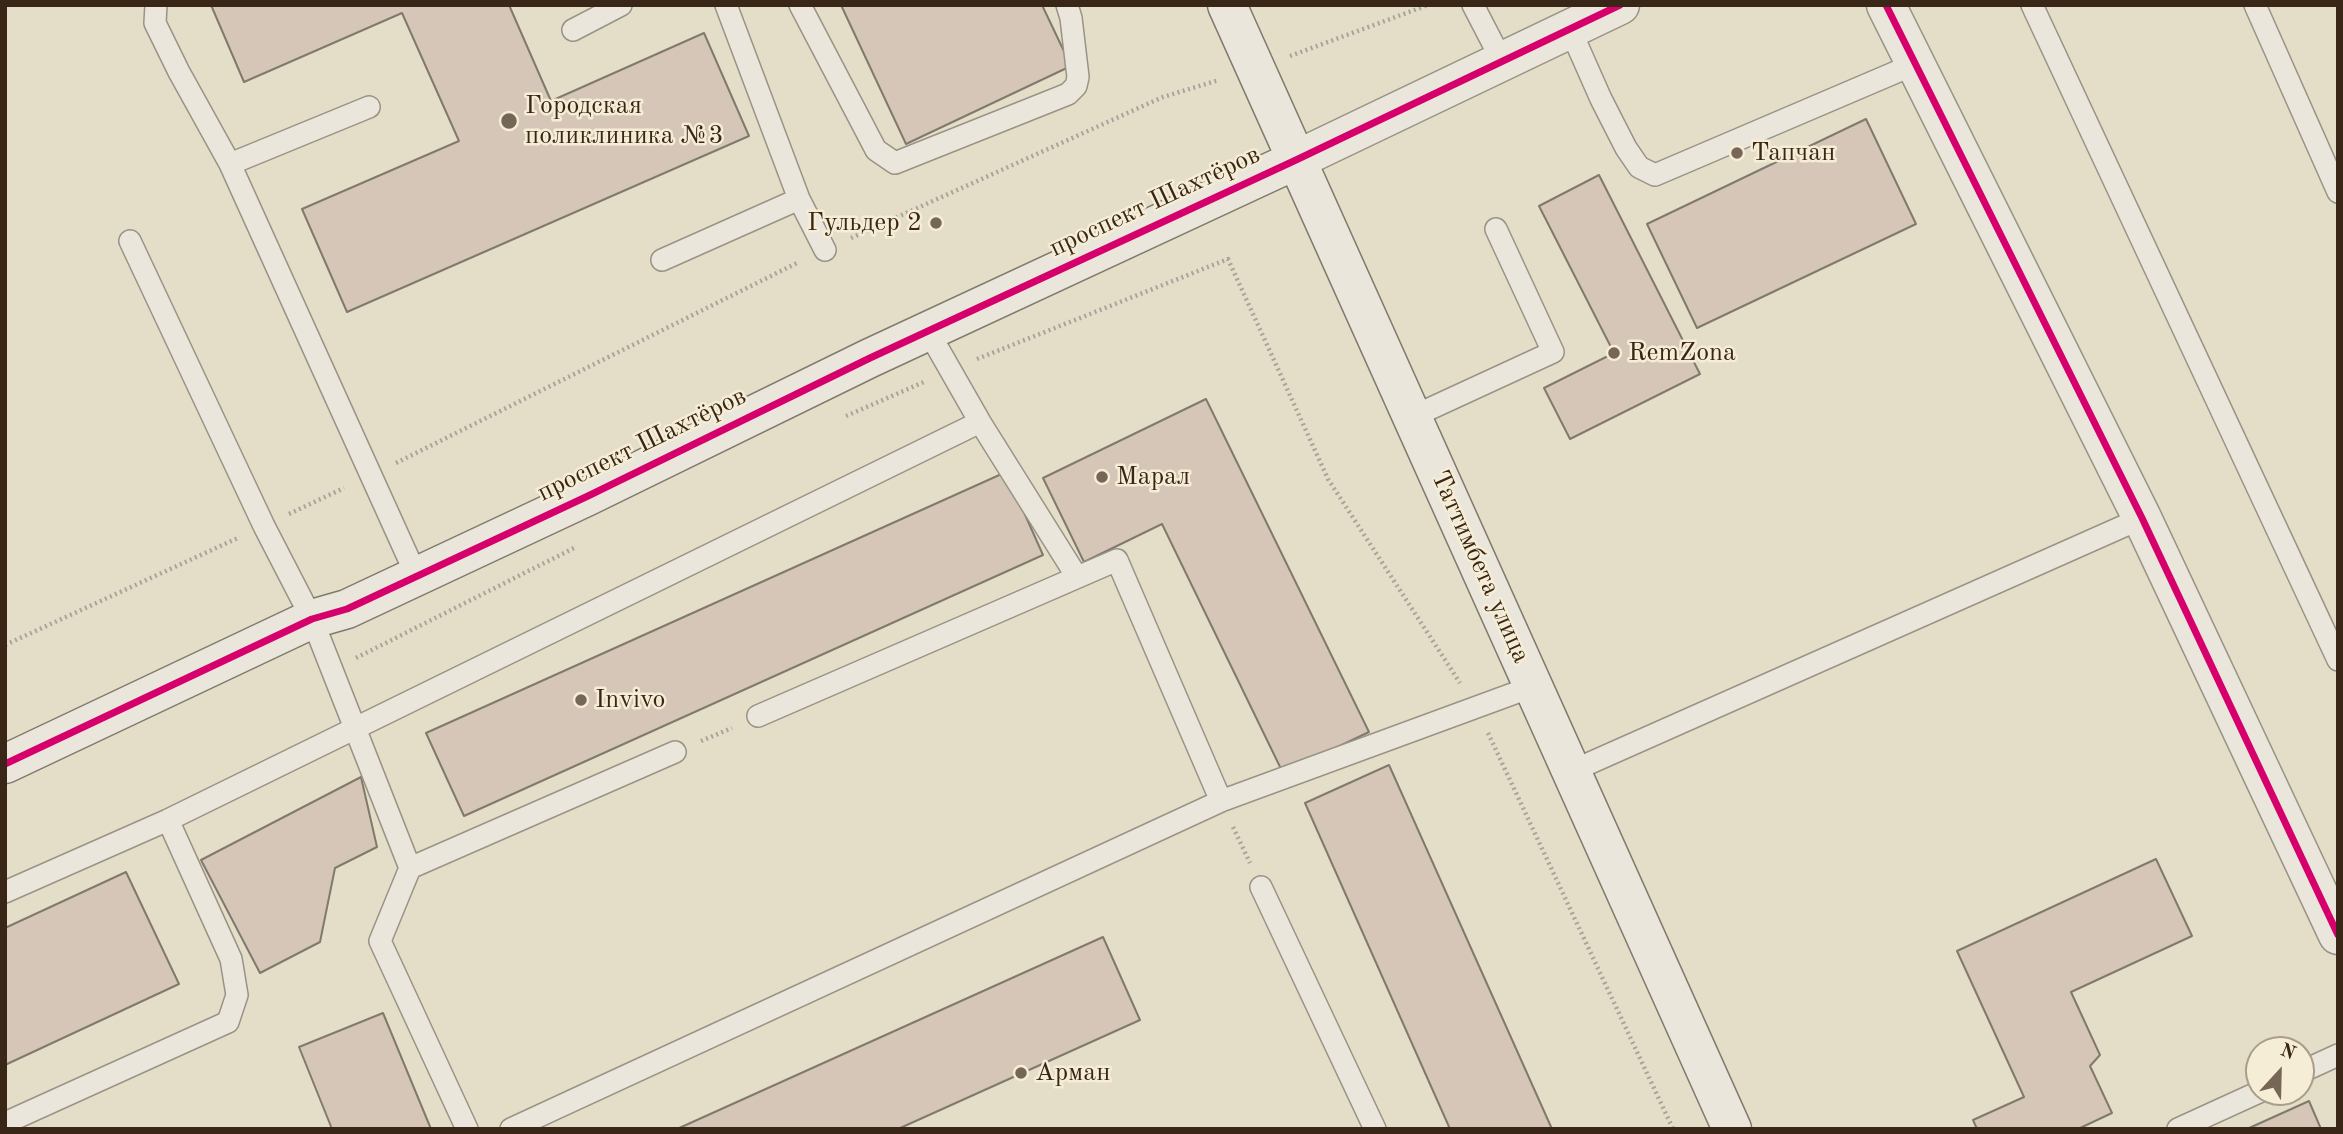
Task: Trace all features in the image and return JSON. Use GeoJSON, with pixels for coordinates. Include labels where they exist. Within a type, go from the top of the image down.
{"type":"FeatureCollection","features":[{"type":"Feature","properties":{"kind":"street","name":"Таттимбета улица"},"geometry":{"type":"LineString","coordinates":[[1227,5],[1572,771],[1722,1126]]}},
{"type":"Feature","properties":{"kind":"street","name":"проспект Шахтёров"},"geometry":{"type":"LineString","coordinates":[[5,764],[313,619],[347,609],[928,331],[1296,160],[1620,5]]}},
{"type":"Feature","properties":{"kind":"street"},"geometry":{"type":"LineString","coordinates":[[1886,5],[2142,518],[2338,934]]}},
{"type":"Feature","properties":{"kind":"lane"},"geometry":{"type":"LineString","coordinates":[[156,5],[155,23],[230,164],[416,576]]}},
{"type":"Feature","properties":{"kind":"lane"},"geometry":{"type":"LineString","coordinates":[[573,30],[621,5]]}},
{"type":"Feature","properties":{"kind":"lane"},"geometry":{"type":"LineString","coordinates":[[726,5],[799,199],[825,250]]}},
{"type":"Feature","properties":{"kind":"lane"},"geometry":{"type":"LineString","coordinates":[[800,5],[876,150],[895,163],[1068,94],[1076,86],[1078,77],[1067,5]]}},
{"type":"Feature","properties":{"kind":"lane"},"geometry":{"type":"LineString","coordinates":[[1473,5],[1502,61]]}},
{"type":"Feature","properties":{"kind":"lane"},"geometry":{"type":"LineString","coordinates":[[2032,5],[2338,660]]}},
{"type":"Feature","properties":{"kind":"lane"},"geometry":{"type":"LineString","coordinates":[[2255,5],[2338,192]]}},
{"type":"Feature","properties":{"kind":"lane"},"geometry":{"type":"LineString","coordinates":[[1570,29],[1626,148],[1639,167],[1655,175],[1915,64]]}},
{"type":"Feature","properties":{"kind":"lane"},"geometry":{"type":"LineString","coordinates":[[230,164],[369,107]]}},
{"type":"Feature","properties":{"kind":"lane"},"geometry":{"type":"LineString","coordinates":[[662,260],[799,199]]}},
{"type":"Feature","properties":{"kind":"lane"},"geometry":{"type":"LineString","coordinates":[[1412,417],[1553,352],[1496,229]]}},
{"type":"Feature","properties":{"kind":"lane"},"geometry":{"type":"LineString","coordinates":[[130,241],[264,526],[313,619],[410,868],[380,941],[467,1129]]}},
{"type":"Feature","properties":{"kind":"lane"},"geometry":{"type":"LineString","coordinates":[[928,331],[980,422],[1077,577]]}},
{"type":"Feature","properties":{"kind":"lane"},"geometry":{"type":"LineString","coordinates":[[5,892],[168,820],[980,422]]}},
{"type":"Feature","properties":{"kind":"lane"},"geometry":{"type":"LineString","coordinates":[[1572,771],[2142,518]]}},
{"type":"Feature","properties":{"kind":"lane"},"geometry":{"type":"LineString","coordinates":[[758,716],[1117,560],[1221,801]]}},
{"type":"Feature","properties":{"kind":"lane"},"geometry":{"type":"LineString","coordinates":[[511,1129],[1221,801],[1534,685]]}},
{"type":"Feature","properties":{"kind":"lane"},"geometry":{"type":"LineString","coordinates":[[410,868],[675,752]]}},
{"type":"Feature","properties":{"kind":"lane"},"geometry":{"type":"LineString","coordinates":[[5,1123],[228,1021],[237,995],[231,959],[168,820]]}},
{"type":"Feature","properties":{"kind":"lane"},"geometry":{"type":"LineString","coordinates":[[1261,887],[1375,1129]]}},
{"type":"Feature","properties":{"kind":"lane"},"geometry":{"type":"LineString","coordinates":[[2315,1066],[2338,1055]]}},
{"type":"Feature","properties":{"kind":"lane"},"geometry":{"type":"LineString","coordinates":[[2178,1129],[2245,1098]]}},
{"type":"Feature","properties":{"kind":"path"},"geometry":{"type":"LineString","coordinates":[[5,645],[371,476],[825,250],[1163,97],[1255,68],[1428,5]]}},
{"type":"Feature","properties":{"kind":"path"},"geometry":{"type":"LineString","coordinates":[[675,752],[758,716]]}},
{"type":"Feature","properties":{"kind":"path"},"geometry":{"type":"LineString","coordinates":[[1221,801],[1261,887]]}},
{"type":"Feature","properties":{"kind":"building"},"geometry":{"type":"Polygon","coordinates":[[[211,5],[509,5],[551,101],[704,33],[749,136],[347,312],[302,209],[459,141],[402,13],[244,82],[211,5]]]}},
{"type":"Feature","properties":{"kind":"building"},"geometry":{"type":"Polygon","coordinates":[[[841,5],[1042,5],[1071,66],[906,144],[841,5]]]}},
{"type":"Feature","properties":{"kind":"building"},"geometry":{"type":"Polygon","coordinates":[[[1866,119],[1916,224],[1697,328],[1647,224],[1866,119]]]}},
{"type":"Feature","properties":{"kind":"building"},"geometry":{"type":"Polygon","coordinates":[[[1599,175],[1700,374],[1570,439],[1544,388],[1614,353],[1539,206],[1599,175]]]}},
{"type":"Feature","properties":{"kind":"building"},"geometry":{"type":"Polygon","coordinates":[[[1206,399],[1369,732],[1283,773],[1162,524],[1084,562],[1043,478],[1206,399]]]}},
{"type":"Feature","properties":{"kind":"building"},"geometry":{"type":"Polygon","coordinates":[[[1006,472],[1043,555],[464,816],[426,733],[1006,472]]]}},
{"type":"Feature","properties":{"kind":"building"},"geometry":{"type":"Polygon","coordinates":[[[1389,765],[1552,1129],[1450,1129],[1305,803],[1389,765]]]}},
{"type":"Feature","properties":{"kind":"building"},"geometry":{"type":"Polygon","coordinates":[[[361,777],[377,847],[335,868],[320,942],[260,973],[201,860],[361,777]]]}},
{"type":"Feature","properties":{"kind":"building"},"geometry":{"type":"Polygon","coordinates":[[[2156,859],[2192,936],[2071,992],[2100,1055],[2090,1066],[2112,1113],[2078,1129],[1977,1129],[1973,1120],[2024,1097],[1957,951],[2156,859]]]}},
{"type":"Feature","properties":{"kind":"building"},"geometry":{"type":"Polygon","coordinates":[[[126,872],[179,984],[5,1065],[5,928],[126,872]]]}},
{"type":"Feature","properties":{"kind":"building"},"geometry":{"type":"Polygon","coordinates":[[[1103,937],[1140,1020],[898,1129],[677,1129],[1103,937]]]}},
{"type":"Feature","properties":{"kind":"building"},"geometry":{"type":"Polygon","coordinates":[[[383,1013],[431,1129],[332,1129],[299,1047],[383,1013]]]}},
{"type":"Feature","properties":{"kind":"building"},"geometry":{"type":"Polygon","coordinates":[[[2298,1106],[2311,1106],[2321,1129],[2247,1129],[2298,1106]]]}},
{"type":"Feature","properties":{"kind":"cycle path"},"geometry":{"type":"LineString","coordinates":[[5,764],[312,619],[347,609],[588,496],[870,358],[1296,160],[1620,5]]}},
{"type":"Feature","properties":{"kind":"cycle path"},"geometry":{"type":"LineString","coordinates":[[1886,5],[2142,518],[2338,935]]}},
{"type":"Feature","properties":{"kind":"place","name":"Городская поликлиника №3"},"geometry":{"type":"Point","coordinates":[509,121]}},
{"type":"Feature","properties":{"kind":"place","name":"Тапчан"},"geometry":{"type":"Point","coordinates":[1737,153]}},
{"type":"Feature","properties":{"kind":"place","name":"Гульдер 2"},"geometry":{"type":"Point","coordinates":[936,223]}},
{"type":"Feature","properties":{"kind":"place","name":"RemZona"},"geometry":{"type":"Point","coordinates":[1614,353]}},
{"type":"Feature","properties":{"kind":"place","name":"Марал"},"geometry":{"type":"Point","coordinates":[1102,477]}},
{"type":"Feature","properties":{"kind":"place","name":"Invivo"},"geometry":{"type":"Point","coordinates":[581,700]}},
{"type":"Feature","properties":{"kind":"place","name":"Арман"},"geometry":{"type":"Point","coordinates":[1021,1073]}}]}
